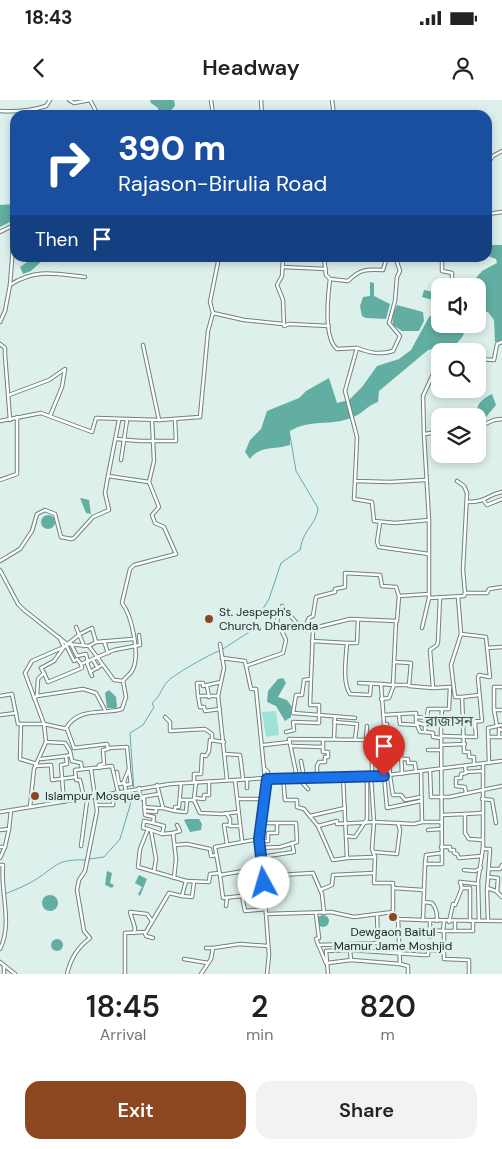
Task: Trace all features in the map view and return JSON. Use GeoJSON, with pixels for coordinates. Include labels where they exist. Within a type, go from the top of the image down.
{"type":"FeatureCollection","features":[{"type":"Feature","properties":{"kind":"street"},"geometry":{"type":"LineString","coordinates":[[29,110],[46,106],[50,100]]}},
{"type":"Feature","properties":{"kind":"street"},"geometry":{"type":"LineString","coordinates":[[69,100],[74,103],[91,101],[96,110]]}},
{"type":"Feature","properties":{"kind":"street"},"geometry":{"type":"LineString","coordinates":[[492,158],[502,151]]}},
{"type":"Feature","properties":{"kind":"street"},"geometry":{"type":"LineString","coordinates":[[0,322],[5,311],[12,262]]}},
{"type":"Feature","properties":{"kind":"street"},"geometry":{"type":"LineString","coordinates":[[0,421],[36,412],[92,432],[96,418],[159,420],[200,416],[208,331],[213,313],[210,302],[218,262]]}},
{"type":"Feature","properties":{"kind":"street"},"geometry":{"type":"LineString","coordinates":[[283,262],[277,285],[283,300],[284,324]]}},
{"type":"Feature","properties":{"kind":"street"},"geometry":{"type":"LineString","coordinates":[[325,262],[330,279],[327,304],[329,326],[334,346],[342,349],[357,348],[376,354],[393,352],[399,343],[400,336],[389,323],[395,301],[397,277],[400,271],[397,262]]}},
{"type":"Feature","properties":{"kind":"street"},"geometry":{"type":"LineString","coordinates":[[330,279],[348,281],[356,273],[364,269],[383,270],[385,262]]}},
{"type":"Feature","properties":{"kind":"street"},"geometry":{"type":"LineString","coordinates":[[442,262],[442,271],[452,273],[452,278]]}},
{"type":"Feature","properties":{"kind":"street"},"geometry":{"type":"LineString","coordinates":[[283,267],[326,269]]}},
{"type":"Feature","properties":{"kind":"street"},"geometry":{"type":"LineString","coordinates":[[10,285],[38,272],[85,278]]}},
{"type":"Feature","properties":{"kind":"street"},"geometry":{"type":"LineString","coordinates":[[0,311],[5,311]]}},
{"type":"Feature","properties":{"kind":"street"},"geometry":{"type":"LineString","coordinates":[[213,313],[244,320],[284,324],[286,326],[289,324],[329,326]]}},
{"type":"Feature","properties":{"kind":"street"},"geometry":{"type":"LineString","coordinates":[[486,360],[494,360],[497,344],[502,342]]}},
{"type":"Feature","properties":{"kind":"street"},"geometry":{"type":"LineString","coordinates":[[0,344],[5,348],[10,420]]}},
{"type":"Feature","properties":{"kind":"street"},"geometry":{"type":"LineString","coordinates":[[143,345],[159,420]]}},
{"type":"Feature","properties":{"kind":"street"},"geometry":{"type":"LineString","coordinates":[[357,348],[346,387],[358,446],[354,499],[372,502],[373,520],[380,522],[429,520]]}},
{"type":"Feature","properties":{"kind":"street"},"geometry":{"type":"LineString","coordinates":[[9,395],[49,380],[66,369],[62,387],[50,416]]}},
{"type":"Feature","properties":{"kind":"street"},"geometry":{"type":"LineString","coordinates":[[422,628],[429,596],[429,520],[425,480],[423,396],[431,379]]}},
{"type":"Feature","properties":{"kind":"street"},"geometry":{"type":"LineString","coordinates":[[0,480],[17,474],[17,417]]}},
{"type":"Feature","properties":{"kind":"street"},"geometry":{"type":"LineString","coordinates":[[116,439],[151,442],[154,440],[176,441],[176,419]]}},
{"type":"Feature","properties":{"kind":"street"},"geometry":{"type":"LineString","coordinates":[[486,424],[502,419]]}},
{"type":"Feature","properties":{"kind":"street"},"geometry":{"type":"LineString","coordinates":[[0,561],[20,549],[32,532],[37,514],[45,510],[55,514],[61,537],[71,539],[93,517],[109,510],[105,493],[119,420]]}},
{"type":"Feature","properties":{"kind":"street"},"geometry":{"type":"LineString","coordinates":[[121,460],[127,420]]}},
{"type":"Feature","properties":{"kind":"street"},"geometry":{"type":"LineString","coordinates":[[123,681],[133,671],[135,664],[132,620],[122,603],[130,569],[158,558],[176,554],[164,527],[155,523],[152,515],[159,505],[149,482],[154,461],[152,420]]}},
{"type":"Feature","properties":{"kind":"street"},"geometry":{"type":"LineString","coordinates":[[424,434],[431,433]]}},
{"type":"Feature","properties":{"kind":"street"},"geometry":{"type":"LineString","coordinates":[[108,476],[149,482]]}},
{"type":"Feature","properties":{"kind":"street"},"geometry":{"type":"LineString","coordinates":[[355,480],[390,482],[425,480]]}},
{"type":"Feature","properties":{"kind":"street"},"geometry":{"type":"LineString","coordinates":[[457,481],[464,486],[467,492],[463,570],[465,593]]}},
{"type":"Feature","properties":{"kind":"street"},"geometry":{"type":"LineString","coordinates":[[467,502],[484,501],[502,492]]}},
{"type":"Feature","properties":{"kind":"street"},"geometry":{"type":"LineString","coordinates":[[484,501],[487,505],[502,499]]}},
{"type":"Feature","properties":{"kind":"street"},"geometry":{"type":"LineString","coordinates":[[380,522],[377,542],[379,547],[429,554]]}},
{"type":"Feature","properties":{"kind":"street"},"geometry":{"type":"LineString","coordinates":[[0,570],[18,604],[58,635],[67,645],[81,664],[82,668],[48,682],[41,668],[54,661],[67,645],[79,635],[92,628],[96,642]]}},
{"type":"Feature","properties":{"kind":"street"},"geometry":{"type":"LineString","coordinates":[[304,629],[309,618],[313,616],[316,597],[345,587],[345,573],[380,576],[382,586],[396,587],[399,596],[399,615],[396,622],[394,685],[389,698],[381,699]]}},
{"type":"Feature","properties":{"kind":"street"},"geometry":{"type":"LineString","coordinates":[[399,596],[458,597],[464,596],[465,593],[487,593],[489,589],[502,587]]}},
{"type":"Feature","properties":{"kind":"street"},"geometry":{"type":"LineString","coordinates":[[432,688],[430,650],[437,646],[438,642],[440,597]]}},
{"type":"Feature","properties":{"kind":"street"},"geometry":{"type":"LineString","coordinates":[[458,597],[460,634],[452,665],[455,697],[479,695]]}},
{"type":"Feature","properties":{"kind":"street"},"geometry":{"type":"LineString","coordinates":[[246,666],[282,653],[286,640],[278,621],[282,606],[304,629],[313,629],[331,622],[358,619],[396,622]]}},
{"type":"Feature","properties":{"kind":"street"},"geometry":{"type":"LineString","coordinates":[[312,641],[357,643],[358,619]]}},
{"type":"Feature","properties":{"kind":"street"},"geometry":{"type":"LineString","coordinates":[[76,627],[84,646]]}},
{"type":"Feature","properties":{"kind":"street"},"geometry":{"type":"LineString","coordinates":[[286,732],[294,730],[293,722],[319,723],[319,705],[310,704],[313,629]]}},
{"type":"Feature","properties":{"kind":"street"},"geometry":{"type":"LineString","coordinates":[[460,634],[486,637],[490,677],[478,676],[482,722],[463,722]]}},
{"type":"Feature","properties":{"kind":"street"},"geometry":{"type":"LineString","coordinates":[[81,664],[108,653],[140,645],[139,635]]}},
{"type":"Feature","properties":{"kind":"street"},"geometry":{"type":"LineString","coordinates":[[30,808],[37,765],[46,742],[44,724],[25,672],[32,661],[67,645],[89,646],[96,642],[134,639]]}},
{"type":"Feature","properties":{"kind":"street"},"geometry":{"type":"LineString","coordinates":[[104,641],[108,653]]}},
{"type":"Feature","properties":{"kind":"street"},"geometry":{"type":"LineString","coordinates":[[347,643],[345,670],[347,689],[350,694],[370,695],[371,684]]}},
{"type":"Feature","properties":{"kind":"street"},"geometry":{"type":"LineString","coordinates":[[220,644],[223,677],[220,682],[218,696],[228,780]]}},
{"type":"Feature","properties":{"kind":"street"},"geometry":{"type":"LineString","coordinates":[[67,645],[74,661],[77,658],[87,657],[92,676]]}},
{"type":"Feature","properties":{"kind":"street"},"geometry":{"type":"LineString","coordinates":[[89,646],[114,680],[123,681]]}},
{"type":"Feature","properties":{"kind":"street"},"geometry":{"type":"LineString","coordinates":[[487,648],[502,647]]}},
{"type":"Feature","properties":{"kind":"street"},"geometry":{"type":"LineString","coordinates":[[222,658],[246,661],[251,689],[256,689],[266,770],[266,799],[260,823],[259,840],[266,909],[267,974]]}},
{"type":"Feature","properties":{"kind":"street"},"geometry":{"type":"LineString","coordinates":[[93,660],[98,668]]}},
{"type":"Feature","properties":{"kind":"street"},"geometry":{"type":"LineString","coordinates":[[395,662],[411,663],[409,686]]}},
{"type":"Feature","properties":{"kind":"street"},"geometry":{"type":"LineString","coordinates":[[90,672],[102,665]]}},
{"type":"Feature","properties":{"kind":"street"},"geometry":{"type":"LineString","coordinates":[[37,696],[38,679],[44,673]]}},
{"type":"Feature","properties":{"kind":"street"},"geometry":{"type":"LineString","coordinates":[[311,679],[304,680],[302,695],[296,695],[293,713],[355,718]]}},
{"type":"Feature","properties":{"kind":"street"},"geometry":{"type":"LineString","coordinates":[[66,728],[79,716],[90,712],[122,709],[126,697],[123,681]]}},
{"type":"Feature","properties":{"kind":"street"},"geometry":{"type":"LineString","coordinates":[[220,682],[207,686],[203,686],[203,683],[197,683],[200,707],[204,707],[205,711],[220,709]]}},
{"type":"Feature","properties":{"kind":"street"},"geometry":{"type":"LineString","coordinates":[[359,683],[432,688],[454,687]]}},
{"type":"Feature","properties":{"kind":"street"},"geometry":{"type":"LineString","coordinates":[[381,684],[384,724],[387,724],[393,795],[402,794],[405,800],[421,799]]}},
{"type":"Feature","properties":{"kind":"street"},"geometry":{"type":"LineString","coordinates":[[207,686],[209,697]]}},
{"type":"Feature","properties":{"kind":"street"},"geometry":{"type":"LineString","coordinates":[[425,732],[423,724],[424,718],[427,718],[428,709],[449,710],[450,687]]}},
{"type":"Feature","properties":{"kind":"street"},"geometry":{"type":"LineString","coordinates":[[497,726],[494,710],[494,687],[502,687]]}},
{"type":"Feature","properties":{"kind":"street"},"geometry":{"type":"LineString","coordinates":[[34,698],[83,689],[96,693],[105,710]]}},
{"type":"Feature","properties":{"kind":"street"},"geometry":{"type":"LineString","coordinates":[[0,696],[12,694],[18,724],[44,724],[66,728],[72,737],[74,748]]}},
{"type":"Feature","properties":{"kind":"street"},"geometry":{"type":"LineString","coordinates":[[198,696],[218,696]]}},
{"type":"Feature","properties":{"kind":"street"},"geometry":{"type":"LineString","coordinates":[[462,697],[464,752],[469,752],[469,757],[474,757],[474,765]]}},
{"type":"Feature","properties":{"kind":"street"},"geometry":{"type":"LineString","coordinates":[[425,864],[442,864],[442,709]]}},
{"type":"Feature","properties":{"kind":"street"},"geometry":{"type":"LineString","coordinates":[[494,710],[502,710]]}},
{"type":"Feature","properties":{"kind":"street"},"geometry":{"type":"LineString","coordinates":[[0,715],[16,713]]}},
{"type":"Feature","properties":{"kind":"street"},"geometry":{"type":"LineString","coordinates":[[383,715],[416,714],[420,732],[433,733],[433,737],[476,737],[476,722]]}},
{"type":"Feature","properties":{"kind":"street"},"geometry":{"type":"LineString","coordinates":[[399,715],[400,724],[423,724]]}},
{"type":"Feature","properties":{"kind":"street"},"geometry":{"type":"LineString","coordinates":[[334,739],[335,716]]}},
{"type":"Feature","properties":{"kind":"street"},"geometry":{"type":"LineString","coordinates":[[165,717],[170,722],[170,731],[205,729],[212,734],[209,751],[206,756],[202,755],[201,774],[194,774],[194,799],[200,813],[238,812]]}},
{"type":"Feature","properties":{"kind":"street"},"geometry":{"type":"LineString","coordinates":[[416,717],[424,718]]}},
{"type":"Feature","properties":{"kind":"street"},"geometry":{"type":"LineString","coordinates":[[334,722],[357,724],[355,739]]}},
{"type":"Feature","properties":{"kind":"street"},"geometry":{"type":"LineString","coordinates":[[21,724],[20,759],[37,765],[51,765],[52,780],[76,777]]}},
{"type":"Feature","properties":{"kind":"street"},"geometry":{"type":"LineString","coordinates":[[489,763],[488,728],[502,725]]}},
{"type":"Feature","properties":{"kind":"street"},"geometry":{"type":"LineString","coordinates":[[366,740],[367,726]]}},
{"type":"Feature","properties":{"kind":"street"},"geometry":{"type":"LineString","coordinates":[[488,737],[501,737],[499,729],[502,730]]}},
{"type":"Feature","properties":{"kind":"street"},"geometry":{"type":"LineString","coordinates":[[308,789],[297,777],[289,739],[372,740],[366,823],[356,836],[346,836]]}},
{"type":"Feature","properties":{"kind":"street"},"geometry":{"type":"LineString","coordinates":[[317,777],[319,762],[325,762],[326,758],[328,758],[328,752],[323,752],[323,739]]}},
{"type":"Feature","properties":{"kind":"street"},"geometry":{"type":"LineString","coordinates":[[212,740],[224,742]]}},
{"type":"Feature","properties":{"kind":"street"},"geometry":{"type":"LineString","coordinates":[[46,742],[65,743],[72,761],[81,763],[82,769]]}},
{"type":"Feature","properties":{"kind":"street"},"geometry":{"type":"LineString","coordinates":[[263,745],[290,742]]}},
{"type":"Feature","properties":{"kind":"street"},"geometry":{"type":"LineString","coordinates":[[40,759],[66,756],[74,748],[107,744],[108,748]]}},
{"type":"Feature","properties":{"kind":"street"},"geometry":{"type":"LineString","coordinates":[[441,745],[464,744]]}},
{"type":"Feature","properties":{"kind":"street"},"geometry":{"type":"LineString","coordinates":[[291,746],[323,746]]}},
{"type":"Feature","properties":{"kind":"street"},"geometry":{"type":"LineString","coordinates":[[99,768],[99,765],[104,764],[103,750],[127,747],[131,784],[120,784],[118,772]]}},
{"type":"Feature","properties":{"kind":"street"},"geometry":{"type":"LineString","coordinates":[[428,750],[441,750]]}},
{"type":"Feature","properties":{"kind":"street"},"geometry":{"type":"LineString","coordinates":[[397,751],[401,751],[402,774]]}},
{"type":"Feature","properties":{"kind":"street"},"geometry":{"type":"LineString","coordinates":[[225,754],[240,755],[247,788]]}},
{"type":"Feature","properties":{"kind":"street"},"geometry":{"type":"LineString","coordinates":[[64,802],[61,764],[67,764],[66,756]]}},
{"type":"Feature","properties":{"kind":"street"},"geometry":{"type":"LineString","coordinates":[[401,759],[408,759],[408,763],[416,762],[416,772]]}},
{"type":"Feature","properties":{"kind":"street"},"geometry":{"type":"LineString","coordinates":[[301,761],[304,777]]}},
{"type":"Feature","properties":{"kind":"street"},"geometry":{"type":"LineString","coordinates":[[0,812],[86,800],[100,795],[157,785],[283,777],[390,776],[502,761]]}},
{"type":"Feature","properties":{"kind":"street"},"geometry":{"type":"LineString","coordinates":[[479,921],[478,884],[483,848],[483,764]]}},
{"type":"Feature","properties":{"kind":"street"},"geometry":{"type":"LineString","coordinates":[[81,846],[86,800],[80,780],[76,780],[75,770],[112,766],[116,792],[113,805],[96,806]]}},
{"type":"Feature","properties":{"kind":"street"},"geometry":{"type":"LineString","coordinates":[[465,766],[466,772]]}},
{"type":"Feature","properties":{"kind":"street"},"geometry":{"type":"LineString","coordinates":[[296,769],[303,768]]}},
{"type":"Feature","properties":{"kind":"street"},"geometry":{"type":"LineString","coordinates":[[67,974],[76,951],[90,938],[84,931],[77,890],[79,880],[85,871],[96,806],[96,796],[90,769]]}},
{"type":"Feature","properties":{"kind":"street"},"geometry":{"type":"LineString","coordinates":[[126,791],[125,784],[129,769]]}},
{"type":"Feature","properties":{"kind":"street"},"geometry":{"type":"LineString","coordinates":[[430,770],[431,797],[456,795],[502,786]]}},
{"type":"Feature","properties":{"kind":"street"},"geometry":{"type":"LineString","coordinates":[[421,771],[422,822]]}},
{"type":"Feature","properties":{"kind":"street"},"geometry":{"type":"LineString","coordinates":[[456,795],[456,778],[461,778],[461,774],[466,772],[483,771]]}},
{"type":"Feature","properties":{"kind":"street"},"geometry":{"type":"LineString","coordinates":[[343,776],[346,858]]}},
{"type":"Feature","properties":{"kind":"street"},"geometry":{"type":"LineString","coordinates":[[384,776],[387,808],[421,799]]}},
{"type":"Feature","properties":{"kind":"street"},"geometry":{"type":"LineString","coordinates":[[283,777],[285,800],[297,800],[297,807],[304,809],[310,816],[318,826],[333,860],[375,857]]}},
{"type":"Feature","properties":{"kind":"street"},"geometry":{"type":"LineString","coordinates":[[370,777],[374,822],[372,849],[375,857],[374,883],[393,883],[393,912],[398,919],[400,964]]}},
{"type":"Feature","properties":{"kind":"street"},"geometry":{"type":"LineString","coordinates":[[235,780],[242,842]]}},
{"type":"Feature","properties":{"kind":"street"},"geometry":{"type":"LineString","coordinates":[[180,800],[204,799],[204,795],[209,795],[209,782]]}},
{"type":"Feature","properties":{"kind":"street"},"geometry":{"type":"LineString","coordinates":[[175,811],[175,807],[179,807],[181,783]]}},
{"type":"Feature","properties":{"kind":"street"},"geometry":{"type":"LineString","coordinates":[[157,785],[163,808]]}},
{"type":"Feature","properties":{"kind":"street"},"geometry":{"type":"LineString","coordinates":[[456,786],[465,787],[466,793]]}},
{"type":"Feature","properties":{"kind":"street"},"geometry":{"type":"LineString","coordinates":[[139,788],[140,797],[144,798],[145,815],[152,816]]}},
{"type":"Feature","properties":{"kind":"street"},"geometry":{"type":"LineString","coordinates":[[140,797],[159,794]]}},
{"type":"Feature","properties":{"kind":"street"},"geometry":{"type":"LineString","coordinates":[[237,799],[266,799]]}},
{"type":"Feature","properties":{"kind":"street"},"geometry":{"type":"LineString","coordinates":[[482,799],[492,800],[496,823]]}},
{"type":"Feature","properties":{"kind":"street"},"geometry":{"type":"LineString","coordinates":[[144,807],[186,812],[187,800]]}},
{"type":"Feature","properties":{"kind":"street"},"geometry":{"type":"LineString","coordinates":[[145,812],[156,812],[156,808]]}},
{"type":"Feature","properties":{"kind":"street"},"geometry":{"type":"LineString","coordinates":[[310,816],[345,808]]}},
{"type":"Feature","properties":{"kind":"street"},"geometry":{"type":"LineString","coordinates":[[0,858],[5,847],[11,810]]}},
{"type":"Feature","properties":{"kind":"street"},"geometry":{"type":"LineString","coordinates":[[152,812],[154,817],[152,823]]}},
{"type":"Feature","properties":{"kind":"street"},"geometry":{"type":"LineString","coordinates":[[226,813],[230,825]]}},
{"type":"Feature","properties":{"kind":"street"},"geometry":{"type":"LineString","coordinates":[[442,815],[482,813]]}},
{"type":"Feature","properties":{"kind":"street"},"geometry":{"type":"LineString","coordinates":[[465,814],[466,835],[469,839],[483,840]]}},
{"type":"Feature","properties":{"kind":"street"},"geometry":{"type":"LineString","coordinates":[[162,834],[164,826],[144,821],[143,828],[162,834],[180,831],[177,825]]}},
{"type":"Feature","properties":{"kind":"street"},"geometry":{"type":"LineString","coordinates":[[318,826],[337,821],[337,824],[442,822]]}},
{"type":"Feature","properties":{"kind":"street"},"geometry":{"type":"LineString","coordinates":[[260,823],[296,823],[297,842],[260,848]]}},
{"type":"Feature","properties":{"kind":"street"},"geometry":{"type":"LineString","coordinates":[[264,893],[224,898],[215,847],[259,840],[268,841],[268,833],[277,834],[278,823]]}},
{"type":"Feature","properties":{"kind":"street"},"geometry":{"type":"LineString","coordinates":[[374,852],[397,854],[400,830],[398,823]]}},
{"type":"Feature","properties":{"kind":"street"},"geometry":{"type":"LineString","coordinates":[[227,844],[224,825],[240,826]]}},
{"type":"Feature","properties":{"kind":"street"},"geometry":{"type":"LineString","coordinates":[[0,830],[9,829]]}},
{"type":"Feature","properties":{"kind":"street"},"geometry":{"type":"LineString","coordinates":[[428,830],[441,829]]}},
{"type":"Feature","properties":{"kind":"street"},"geometry":{"type":"LineString","coordinates":[[150,830],[140,849],[138,866],[174,878],[194,882],[209,882],[210,874],[262,868]]}},
{"type":"Feature","properties":{"kind":"street"},"geometry":{"type":"LineString","coordinates":[[150,830],[156,859],[154,871]]}},
{"type":"Feature","properties":{"kind":"street"},"geometry":{"type":"LineString","coordinates":[[173,833],[176,859],[174,878]]}},
{"type":"Feature","properties":{"kind":"street"},"geometry":{"type":"LineString","coordinates":[[261,857],[294,852],[292,843]]}},
{"type":"Feature","properties":{"kind":"street"},"geometry":{"type":"LineString","coordinates":[[175,845],[203,846],[210,848],[211,856],[216,855]]}},
{"type":"Feature","properties":{"kind":"street"},"geometry":{"type":"LineString","coordinates":[[441,846],[450,847],[450,850],[454,850],[454,854],[457,854],[458,858],[482,856]]}},
{"type":"Feature","properties":{"kind":"street"},"geometry":{"type":"LineString","coordinates":[[0,847],[5,847]]}},
{"type":"Feature","properties":{"kind":"street"},"geometry":{"type":"LineString","coordinates":[[483,848],[490,849],[490,869],[487,888],[488,921]]}},
{"type":"Feature","properties":{"kind":"street"},"geometry":{"type":"LineString","coordinates":[[422,920],[426,855],[441,853]]}},
{"type":"Feature","properties":{"kind":"street"},"geometry":{"type":"LineString","coordinates":[[464,870],[475,871],[481,868],[500,869],[502,864]]}},
{"type":"Feature","properties":{"kind":"street"},"geometry":{"type":"LineString","coordinates":[[0,865],[3,865],[0,884],[6,911],[4,938],[0,949]]}},
{"type":"Feature","properties":{"kind":"street"},"geometry":{"type":"LineString","coordinates":[[263,876],[313,873],[320,890],[324,913]]}},
{"type":"Feature","properties":{"kind":"street"},"geometry":{"type":"LineString","coordinates":[[320,890],[332,886],[333,875],[374,873]]}},
{"type":"Feature","properties":{"kind":"street"},"geometry":{"type":"LineString","coordinates":[[488,877],[498,878],[497,892]]}},
{"type":"Feature","properties":{"kind":"street"},"geometry":{"type":"LineString","coordinates":[[182,896],[186,881]]}},
{"type":"Feature","properties":{"kind":"street"},"geometry":{"type":"LineString","coordinates":[[145,933],[170,893],[192,897],[194,882]]}},
{"type":"Feature","properties":{"kind":"street"},"geometry":{"type":"LineString","coordinates":[[449,922],[453,904],[455,905],[462,888],[460,887],[460,882],[478,884]]}},
{"type":"Feature","properties":{"kind":"street"},"geometry":{"type":"LineString","coordinates":[[393,888],[423,890]]}},
{"type":"Feature","properties":{"kind":"street"},"geometry":{"type":"LineString","coordinates":[[430,930],[473,931],[470,888],[462,888]]}},
{"type":"Feature","properties":{"kind":"street"},"geometry":{"type":"LineString","coordinates":[[487,888],[497,892],[502,897]]}},
{"type":"Feature","properties":{"kind":"street"},"geometry":{"type":"LineString","coordinates":[[242,896],[245,911],[266,909]]}},
{"type":"Feature","properties":{"kind":"street"},"geometry":{"type":"LineString","coordinates":[[226,906],[227,898]]}},
{"type":"Feature","properties":{"kind":"street"},"geometry":{"type":"LineString","coordinates":[[423,902],[434,905],[438,912],[437,921]]}},
{"type":"Feature","properties":{"kind":"street"},"geometry":{"type":"LineString","coordinates":[[134,933],[135,928],[130,912],[147,914],[152,921]]}},
{"type":"Feature","properties":{"kind":"street"},"geometry":{"type":"LineString","coordinates":[[266,914],[337,913],[354,917],[393,912]]}},
{"type":"Feature","properties":{"kind":"street"},"geometry":{"type":"LineString","coordinates":[[316,914],[318,945],[327,963]]}},
{"type":"Feature","properties":{"kind":"street"},"geometry":{"type":"LineString","coordinates":[[318,945],[378,942],[377,914]]}},
{"type":"Feature","properties":{"kind":"street"},"geometry":{"type":"LineString","coordinates":[[398,919],[444,922],[502,921]]}},
{"type":"Feature","properties":{"kind":"street"},"geometry":{"type":"LineString","coordinates":[[430,921],[430,937]]}},
{"type":"Feature","properties":{"kind":"street"},"geometry":{"type":"LineString","coordinates":[[444,922],[444,958],[469,960],[469,974]]}},
{"type":"Feature","properties":{"kind":"street"},"geometry":{"type":"LineString","coordinates":[[454,922],[455,931]]}},
{"type":"Feature","properties":{"kind":"street"},"geometry":{"type":"LineString","coordinates":[[125,974],[123,935],[145,933],[146,936],[152,938]]}},
{"type":"Feature","properties":{"kind":"street"},"geometry":{"type":"LineString","coordinates":[[206,948],[240,944],[268,946]]}},
{"type":"Feature","properties":{"kind":"street"},"geometry":{"type":"LineString","coordinates":[[200,974],[211,959],[213,948]]}},
{"type":"Feature","properties":{"kind":"street"},"geometry":{"type":"LineString","coordinates":[[350,950],[351,960]]}},
{"type":"Feature","properties":{"kind":"street"},"geometry":{"type":"LineString","coordinates":[[328,974],[326,951],[350,950],[428,955],[428,950],[443,951]]}},
{"type":"Feature","properties":{"kind":"street"},"geometry":{"type":"LineString","coordinates":[[184,959],[208,963]]}},
{"type":"Feature","properties":{"kind":"street"},"geometry":{"type":"LineString","coordinates":[[327,963],[351,960],[400,964],[408,966],[408,974]]}},
{"type":"Feature","properties":{"kind":"street"},"geometry":{"type":"LineString","coordinates":[[0,962],[15,974]]}},
{"type":"Feature","properties":{"kind":"street"},"geometry":{"type":"LineString","coordinates":[[4,966],[4,974]]}},
{"type":"Feature","properties":{"kind":"shaded area"},"geometry":{"type":"Polygon","coordinates":[[[150,100],[174,100],[175,106],[171,110],[158,110],[150,100]]]}},
{"type":"Feature","properties":{"kind":"shaded area"},"geometry":{"type":"Polygon","coordinates":[[[10,204],[10,222],[0,227],[0,205],[10,204]]]}},
{"type":"Feature","properties":{"kind":"shaded area"},"geometry":{"type":"Polygon","coordinates":[[[492,245],[502,245],[502,341],[495,342],[494,320],[486,312],[486,278],[476,278],[482,271],[497,263],[496,259],[492,258],[492,245]]]}},
{"type":"Feature","properties":{"kind":"shaded area"},"geometry":{"type":"Polygon","coordinates":[[[27,262],[41,262],[31,271],[23,274],[20,267],[27,262]]]}},
{"type":"Feature","properties":{"kind":"shaded area"},"geometry":{"type":"Polygon","coordinates":[[[370,282],[374,283],[374,296],[390,304],[386,319],[362,316],[360,306],[363,297],[370,296],[370,282]]]}},
{"type":"Feature","properties":{"kind":"shaded area"},"geometry":{"type":"Polygon","coordinates":[[[424,290],[431,291],[431,299],[422,297],[424,290]]]}},
{"type":"Feature","properties":{"kind":"shaded area"},"geometry":{"type":"Polygon","coordinates":[[[397,305],[423,312],[424,321],[419,331],[402,331],[393,325],[392,315],[397,305]]]}},
{"type":"Feature","properties":{"kind":"shaded area"},"geometry":{"type":"Polygon","coordinates":[[[431,315],[431,333],[464,333],[463,336],[457,343],[431,343],[431,349],[379,391],[378,402],[355,417],[336,422],[298,427],[290,431],[290,445],[263,450],[250,459],[245,452],[250,440],[261,429],[267,411],[299,398],[306,391],[329,378],[337,403],[349,400],[362,387],[377,366],[399,359],[411,350],[431,315]]]}},
{"type":"Feature","properties":{"kind":"shaded area"},"geometry":{"type":"Polygon","coordinates":[[[492,394],[496,405],[486,417],[486,408],[477,408],[486,397],[492,394]]]}},
{"type":"Feature","properties":{"kind":"shaded area"},"geometry":{"type":"Polygon","coordinates":[[[80,498],[89,500],[91,514],[86,513],[80,498]]]}},
{"type":"Feature","properties":{"kind":"shaded area"},"geometry":{"type":"Polygon","coordinates":[[[48,515],[53,517],[55,522],[53,527],[48,529],[43,527],[41,522],[43,517],[48,515]]]}},
{"type":"Feature","properties":{"kind":"shaded area"},"geometry":{"type":"Polygon","coordinates":[[[283,678],[286,683],[278,697],[287,700],[292,707],[291,717],[285,721],[276,706],[267,702],[268,691],[278,679],[283,678]]]}},
{"type":"Feature","properties":{"kind":"shaded area"},"geometry":{"type":"Polygon","coordinates":[[[109,690],[116,697],[116,708],[107,708],[105,693],[109,690]]]}},
{"type":"Feature","properties":{"kind":"shaded area"},"geometry":{"type":"Polygon","coordinates":[[[276,711],[279,735],[266,737],[262,712],[276,711]]]}},
{"type":"Feature","properties":{"kind":"shaded area"},"geometry":{"type":"Polygon","coordinates":[[[199,819],[202,824],[201,830],[190,832],[184,820],[199,819]]]}},
{"type":"Feature","properties":{"kind":"shaded area"},"geometry":{"type":"Polygon","coordinates":[[[107,871],[112,873],[110,883],[114,885],[112,888],[105,885],[107,871]]]}},
{"type":"Feature","properties":{"kind":"shaded area"},"geometry":{"type":"Polygon","coordinates":[[[139,875],[147,879],[140,896],[138,894],[142,887],[135,883],[139,875]]]}},
{"type":"Feature","properties":{"kind":"shaded area"},"geometry":{"type":"Polygon","coordinates":[[[50,895],[56,897],[58,903],[56,909],[50,911],[44,909],[42,903],[44,897],[50,895]]]}},
{"type":"Feature","properties":{"kind":"shaded area"},"geometry":{"type":"Polygon","coordinates":[[[323,915],[329,921],[323,927],[317,921],[323,915]]]}},
{"type":"Feature","properties":{"kind":"shaded area"},"geometry":{"type":"Polygon","coordinates":[[[55,939],[59,939],[63,945],[59,951],[55,951],[51,947],[51,943],[55,939]]]}},
{"type":"Feature","properties":{"kind":"waterway"},"geometry":{"type":"LineString","coordinates":[[223,649],[249,632],[269,599],[281,563],[300,550],[304,537],[317,514],[318,508],[296,471],[290,435]]}},
{"type":"Feature","properties":{"kind":"waterway"},"geometry":{"type":"LineString","coordinates":[[89,859],[104,857],[120,839],[134,792],[130,733],[143,725],[154,707],[152,703],[168,681],[193,664],[219,651]]}},
{"type":"Feature","properties":{"kind":"waterway"},"geometry":{"type":"LineString","coordinates":[[2,895],[31,882],[57,864],[85,860]]}},
{"type":"Feature","properties":{"kind":"place","name":"St. Jespeph's Church, Dharenda"},"geometry":{"type":"Point","coordinates":[209,619]}},
{"type":"Feature","properties":{"kind":"place","name":"Islampur Mosque"},"geometry":{"type":"Point","coordinates":[35,796]}},
{"type":"Feature","properties":{"kind":"place","name":"Dewgaon Baitul Mamur Jame Moshjid"},"geometry":{"type":"Point","coordinates":[393,917]}},
{"type":"Feature","properties":{"kind":"district","name":"রাজাসন"},"geometry":{"type":"Point","coordinates":[449,721]}},
{"type":"Feature","properties":{"kind":"route"},"geometry":{"type":"LineString","coordinates":[[264,883],[259,839],[266,798],[267,779],[283,777],[384,776]]}}]}
